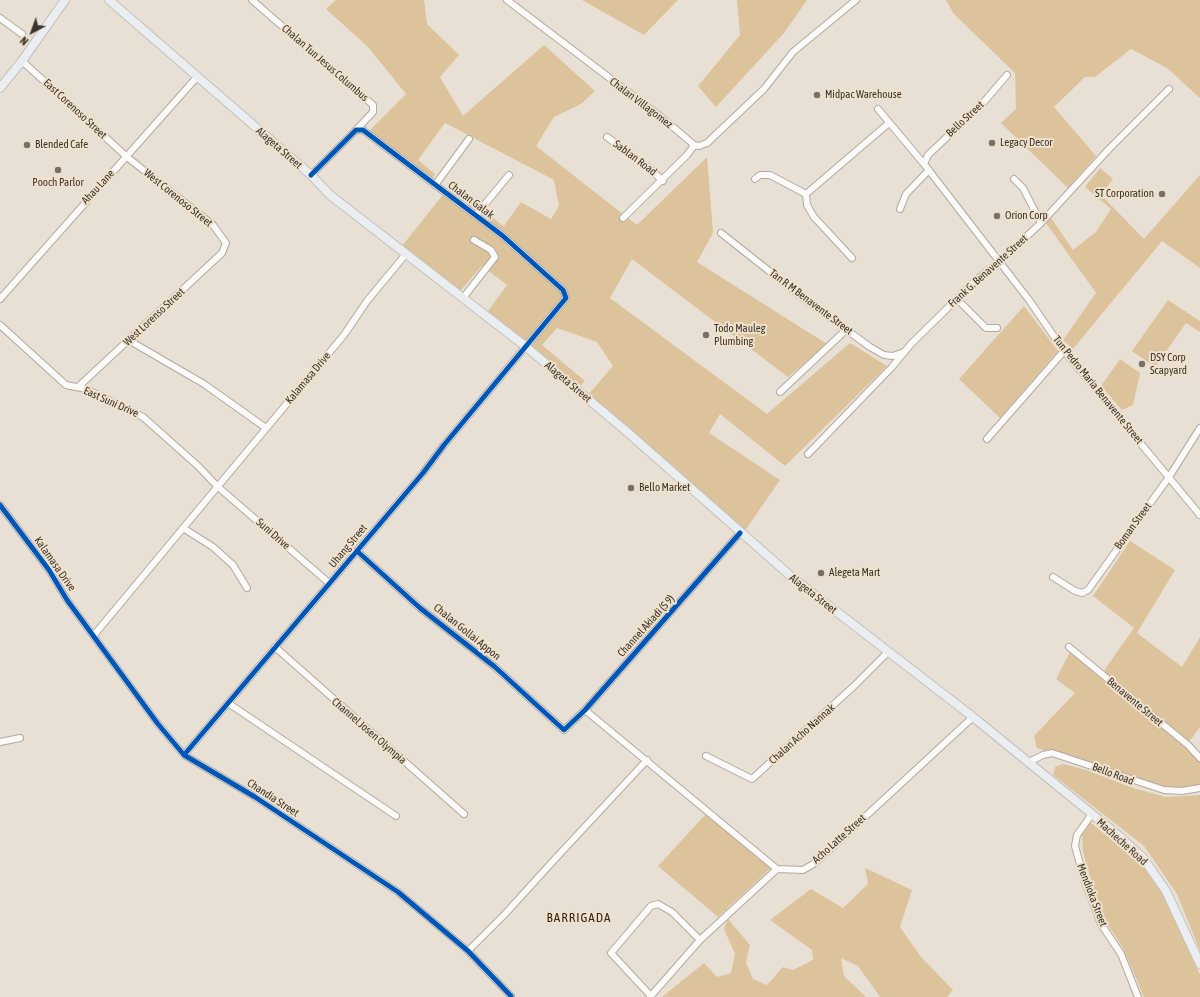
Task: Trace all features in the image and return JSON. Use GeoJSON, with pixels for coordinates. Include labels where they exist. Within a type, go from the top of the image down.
{"type":"FeatureCollection","features":[{"type":"Feature","properties":{"kind":"main road"},"geometry":{"type":"LineString","coordinates":[[0,88],[22,61],[65,0]]}},
{"type":"Feature","properties":{"kind":"main road","name":"Alageta Street"},"geometry":{"type":"LineString","coordinates":[[109,0],[311,176],[330,195],[525,346],[626,431],[740,533],[811,593],[973,717],[1029,762]]}},
{"type":"Feature","properties":{"kind":"main road","name":"Macheche Road"},"geometry":{"type":"LineString","coordinates":[[1029,762],[1119,836],[1143,858],[1172,901],[1200,964]]}},
{"type":"Feature","properties":{"kind":"street","name":"Chalan Tun Jesus Columbus"},"geometry":{"type":"LineString","coordinates":[[252,0],[373,106],[374,110],[371,115],[356,130]]}},
{"type":"Feature","properties":{"kind":"street","name":"Chalan Villagomez"},"geometry":{"type":"LineString","coordinates":[[507,0],[661,117],[689,140],[692,145]]}},
{"type":"Feature","properties":{"kind":"street"},"geometry":{"type":"LineString","coordinates":[[623,218],[663,181],[687,155],[692,145],[699,146],[707,143],[764,89],[793,52],[856,0]]}},
{"type":"Feature","properties":{"kind":"street"},"geometry":{"type":"LineString","coordinates":[[0,18],[22,34]]}},
{"type":"Feature","properties":{"kind":"street","name":"East Corenoso Street"},"geometry":{"type":"LineString","coordinates":[[22,61],[127,157]]}},
{"type":"Feature","properties":{"kind":"street","name":"Bello Street"},"geometry":{"type":"LineString","coordinates":[[924,164],[928,156],[984,103],[1007,74]]}},
{"type":"Feature","properties":{"kind":"street","name":"Ahau Lane"},"geometry":{"type":"LineString","coordinates":[[0,299],[197,76]]}},
{"type":"Feature","properties":{"kind":"street","name":"Frank G. Benavente Street"},"geometry":{"type":"LineString","coordinates":[[808,454],[956,299],[1041,223],[1109,149],[1169,89]]}},
{"type":"Feature","properties":{"kind":"street","name":"Tun Pedro Maria Benavente Street"},"geometry":{"type":"LineString","coordinates":[[878,109],[929,170],[1029,300],[1064,351],[1200,515]]}},
{"type":"Feature","properties":{"kind":"street"},"geometry":{"type":"LineString","coordinates":[[852,258],[814,217],[806,205],[806,194],[889,123]]}},
{"type":"Feature","properties":{"kind":"street"},"geometry":{"type":"LineString","coordinates":[[311,176],[356,130]]}},
{"type":"Feature","properties":{"kind":"street","name":"Chalan Galak"},"geometry":{"type":"LineString","coordinates":[[356,130],[363,130],[436,185],[540,268],[563,290],[566,295],[563,303],[525,346]]}},
{"type":"Feature","properties":{"kind":"street","name":"Sablan Road"},"geometry":{"type":"LineString","coordinates":[[607,137],[649,168],[663,181]]}},
{"type":"Feature","properties":{"kind":"street"},"geometry":{"type":"LineString","coordinates":[[436,185],[469,139]]}},
{"type":"Feature","properties":{"kind":"street","name":"West Corenoso Street"},"geometry":{"type":"LineString","coordinates":[[127,157],[213,225],[226,243]]}},
{"type":"Feature","properties":{"kind":"street"},"geometry":{"type":"LineString","coordinates":[[900,209],[906,194],[929,170]]}},
{"type":"Feature","properties":{"kind":"street"},"geometry":{"type":"LineString","coordinates":[[476,216],[509,175]]}},
{"type":"Feature","properties":{"kind":"street"},"geometry":{"type":"LineString","coordinates":[[755,179],[760,175],[770,175],[806,194]]}},
{"type":"Feature","properties":{"kind":"street"},"geometry":{"type":"LineString","coordinates":[[1014,179],[1023,188],[1041,223]]}},
{"type":"Feature","properties":{"kind":"street","name":"Tan R M Benavente Street"},"geometry":{"type":"LineString","coordinates":[[720,233],[806,301],[884,355],[893,356],[906,351]]}},
{"type":"Feature","properties":{"kind":"street"},"geometry":{"type":"LineString","coordinates":[[463,298],[495,257],[491,250],[474,240]]}},
{"type":"Feature","properties":{"kind":"street","name":"West Lorenso Street"},"geometry":{"type":"LineString","coordinates":[[78,387],[130,341],[222,253],[226,243]]}},
{"type":"Feature","properties":{"kind":"street","name":"Kalamasa Drive"},"geometry":{"type":"LineString","coordinates":[[0,505],[94,634],[344,335],[367,301],[406,254]]}},
{"type":"Feature","properties":{"kind":"street"},"geometry":{"type":"LineString","coordinates":[[956,299],[986,328],[997,328]]}},
{"type":"Feature","properties":{"kind":"street","name":"East Suni Drive"},"geometry":{"type":"LineString","coordinates":[[0,325],[66,385],[86,389],[143,417],[198,466],[217,486]]}},
{"type":"Feature","properties":{"kind":"street"},"geometry":{"type":"LineString","coordinates":[[780,392],[847,329]]}},
{"type":"Feature","properties":{"kind":"street"},"geometry":{"type":"LineString","coordinates":[[130,341],[204,384],[266,428]]}},
{"type":"Feature","properties":{"kind":"street","name":"Uhang Street"},"geometry":{"type":"LineString","coordinates":[[184,755],[423,473],[525,346]]}},
{"type":"Feature","properties":{"kind":"street"},"geometry":{"type":"LineString","coordinates":[[987,439],[1064,351]]}},
{"type":"Feature","properties":{"kind":"street","name":"Boman Street"},"geometry":{"type":"LineString","coordinates":[[1053,577],[1075,591],[1082,593],[1088,590],[1169,477],[1200,428]]}},
{"type":"Feature","properties":{"kind":"street","name":"Suni Drive"},"geometry":{"type":"LineString","coordinates":[[217,486],[329,584]]}},
{"type":"Feature","properties":{"kind":"street"},"geometry":{"type":"LineString","coordinates":[[183,528],[213,547],[234,565],[248,588]]}},
{"type":"Feature","properties":{"kind":"street","name":"Channel Akiadi (S 9)"},"geometry":{"type":"LineString","coordinates":[[564,730],[585,710],[740,533]]}},
{"type":"Feature","properties":{"kind":"street","name":"Chalan Gollai Appon"},"geometry":{"type":"LineString","coordinates":[[357,551],[420,608],[495,667],[564,730]]}},
{"type":"Feature","properties":{"kind":"street","name":"Chandia Street"},"geometry":{"type":"LineString","coordinates":[[94,634],[158,724],[184,755],[255,797],[398,892],[468,951],[512,996]]}},
{"type":"Feature","properties":{"kind":"street","name":"Channel Josen Olympia"},"geometry":{"type":"LineString","coordinates":[[275,647],[464,814]]}},
{"type":"Feature","properties":{"kind":"street","name":"Benavente Street"},"geometry":{"type":"LineString","coordinates":[[1069,647],[1188,745],[1200,758]]}},
{"type":"Feature","properties":{"kind":"street","name":"Chalan Acho Nannak"},"geometry":{"type":"LineString","coordinates":[[706,756],[752,779],[854,686],[888,652]]}},
{"type":"Feature","properties":{"kind":"street"},"geometry":{"type":"LineString","coordinates":[[228,704],[396,816]]}},
{"type":"Feature","properties":{"kind":"street"},"geometry":{"type":"LineString","coordinates":[[585,710],[777,869],[700,940],[651,997],[611,953],[651,906],[658,904],[672,912],[700,940]]}},
{"type":"Feature","properties":{"kind":"street","name":"Acho Latte Street"},"geometry":{"type":"LineString","coordinates":[[777,869],[803,870],[815,863],[973,717]]}},
{"type":"Feature","properties":{"kind":"street"},"geometry":{"type":"LineString","coordinates":[[0,742],[20,738]]}},
{"type":"Feature","properties":{"kind":"street","name":"Bello Road"},"geometry":{"type":"LineString","coordinates":[[1029,762],[1043,755],[1052,753],[1157,789],[1182,791],[1200,788]]}},
{"type":"Feature","properties":{"kind":"street"},"geometry":{"type":"LineString","coordinates":[[468,951],[506,914],[647,760]]}},
{"type":"Feature","properties":{"kind":"street","name":"Mendioka Street"},"geometry":{"type":"LineString","coordinates":[[1092,814],[1077,835],[1075,846],[1084,879],[1101,924],[1120,954],[1138,997]]}},
{"type":"Feature","properties":{"kind":"shaded area"},"geometry":{"type":"Polygon","coordinates":[[[336,0],[424,0],[427,24],[459,55],[440,77],[463,116],[544,45],[595,91],[581,104],[554,117],[536,146],[637,225],[707,157],[713,233],[697,262],[827,344],[788,377],[632,259],[610,298],[767,414],[850,343],[887,366],[785,466],[720,414],[709,433],[780,480],[742,535],[587,396],[613,366],[597,342],[557,328],[542,345],[585,381],[579,387],[488,311],[507,285],[482,266],[460,291],[402,246],[449,187],[504,226],[521,202],[551,219],[559,206],[554,180],[445,123],[418,160],[435,174],[431,180],[369,131],[406,94],[368,47],[326,9],[336,0]]]}},
{"type":"Feature","properties":{"kind":"shaded area"},"geometry":{"type":"Polygon","coordinates":[[[582,0],[678,0],[644,35],[582,0]]]}},
{"type":"Feature","properties":{"kind":"shaded area"},"geometry":{"type":"Polygon","coordinates":[[[737,0],[807,0],[784,33],[716,107],[698,86],[740,35],[737,0]]]}},
{"type":"Feature","properties":{"kind":"shaded area"},"geometry":{"type":"Polygon","coordinates":[[[946,0],[1200,0],[1200,98],[1167,68],[1131,49],[1095,77],[1085,77],[1054,107],[1096,156],[1068,188],[1001,123],[1016,109],[1015,73],[954,14],[946,0]]]}},
{"type":"Feature","properties":{"kind":"shaded area"},"geometry":{"type":"Polygon","coordinates":[[[1100,168],[1113,179],[1101,195],[1144,239],[1200,175],[1200,268],[1162,241],[1073,349],[1063,340],[1096,293],[1046,223],[1051,218],[1073,250],[1096,232],[1111,209],[1085,187],[1100,168]]]}},
{"type":"Feature","properties":{"kind":"shaded area"},"geometry":{"type":"Polygon","coordinates":[[[1168,300],[1200,321],[1200,332],[1186,323],[1155,367],[1132,351],[1168,300]]]}},
{"type":"Feature","properties":{"kind":"shaded area"},"geometry":{"type":"Polygon","coordinates":[[[1024,306],[1058,351],[1000,418],[959,379],[1024,306]]]}},
{"type":"Feature","properties":{"kind":"shaded area"},"geometry":{"type":"Polygon","coordinates":[[[1120,359],[1140,373],[1133,405],[1122,410],[1101,386],[1120,359]]]}},
{"type":"Feature","properties":{"kind":"shaded area"},"geometry":{"type":"Polygon","coordinates":[[[1130,541],[1175,570],[1137,633],[1182,667],[1200,637],[1200,727],[1189,742],[1105,674],[1105,669],[1134,628],[1093,596],[1130,541]]]}},
{"type":"Feature","properties":{"kind":"shaded area"},"geometry":{"type":"Polygon","coordinates":[[[1070,652],[1172,735],[1200,762],[1200,787],[1164,790],[1037,748],[1034,736],[1075,693],[1056,679],[1070,652]]]}},
{"type":"Feature","properties":{"kind":"shaded area"},"geometry":{"type":"Polygon","coordinates":[[[1063,764],[1086,770],[1133,788],[1166,797],[1200,795],[1200,951],[1177,894],[1144,846],[1053,775],[1055,767],[1063,764]]]}},
{"type":"Feature","properties":{"kind":"shaded area"},"geometry":{"type":"Polygon","coordinates":[[[706,814],[771,868],[718,917],[658,866],[706,814]]]}},
{"type":"Feature","properties":{"kind":"shaded area"},"geometry":{"type":"Polygon","coordinates":[[[1090,822],[1147,869],[1169,904],[1200,975],[1200,997],[1144,997],[1123,948],[1101,914],[1083,852],[1082,835],[1090,822]]]}},
{"type":"Feature","properties":{"kind":"shaded area"},"geometry":{"type":"Polygon","coordinates":[[[865,868],[912,890],[900,927],[921,957],[953,990],[947,997],[880,997],[858,966],[841,958],[844,976],[866,997],[662,997],[704,963],[717,977],[731,973],[735,954],[724,929],[728,919],[750,945],[746,963],[753,979],[767,985],[783,967],[793,970],[813,960],[812,950],[770,920],[811,889],[843,908],[868,884],[865,868]]]}},
{"type":"Feature","properties":{"kind":"cycle path"},"geometry":{"type":"LineString","coordinates":[[184,755],[423,473],[444,445],[566,298],[563,290],[503,236],[363,130],[356,130],[311,175]]}},
{"type":"Feature","properties":{"kind":"cycle path"},"geometry":{"type":"LineString","coordinates":[[0,505],[49,570],[67,600],[158,724],[184,755],[255,797],[398,892],[468,951],[511,996]]}},
{"type":"Feature","properties":{"kind":"cycle path"},"geometry":{"type":"LineString","coordinates":[[357,551],[420,608],[495,667],[564,730],[585,710],[740,533]]}},
{"type":"Feature","properties":{"kind":"place","name":"Midpac Warehouse"},"geometry":{"type":"Point","coordinates":[817,95]}},
{"type":"Feature","properties":{"kind":"place","name":"Legacy Decor"},"geometry":{"type":"Point","coordinates":[992,143]}},
{"type":"Feature","properties":{"kind":"place","name":"Blended Cafe"},"geometry":{"type":"Point","coordinates":[27,145]}},
{"type":"Feature","properties":{"kind":"place","name":"Pooch Parlor"},"geometry":{"type":"Point","coordinates":[58,170]}},
{"type":"Feature","properties":{"kind":"place","name":"ST Corporation"},"geometry":{"type":"Point","coordinates":[1162,194]}},
{"type":"Feature","properties":{"kind":"place","name":"Orion Corp"},"geometry":{"type":"Point","coordinates":[997,216]}},
{"type":"Feature","properties":{"kind":"place","name":"Todo Mauleg Plumbing"},"geometry":{"type":"Point","coordinates":[706,335]}},
{"type":"Feature","properties":{"kind":"place","name":"DSY Corp Scapyard"},"geometry":{"type":"Point","coordinates":[1142,364]}},
{"type":"Feature","properties":{"kind":"place","name":"Bello Market"},"geometry":{"type":"Point","coordinates":[631,488]}},
{"type":"Feature","properties":{"kind":"place","name":"Alegeta Mart"},"geometry":{"type":"Point","coordinates":[821,573]}},
{"type":"Feature","properties":{"kind":"district","name":"BARRIGADA"},"geometry":{"type":"Point","coordinates":[579,918]}}]}
